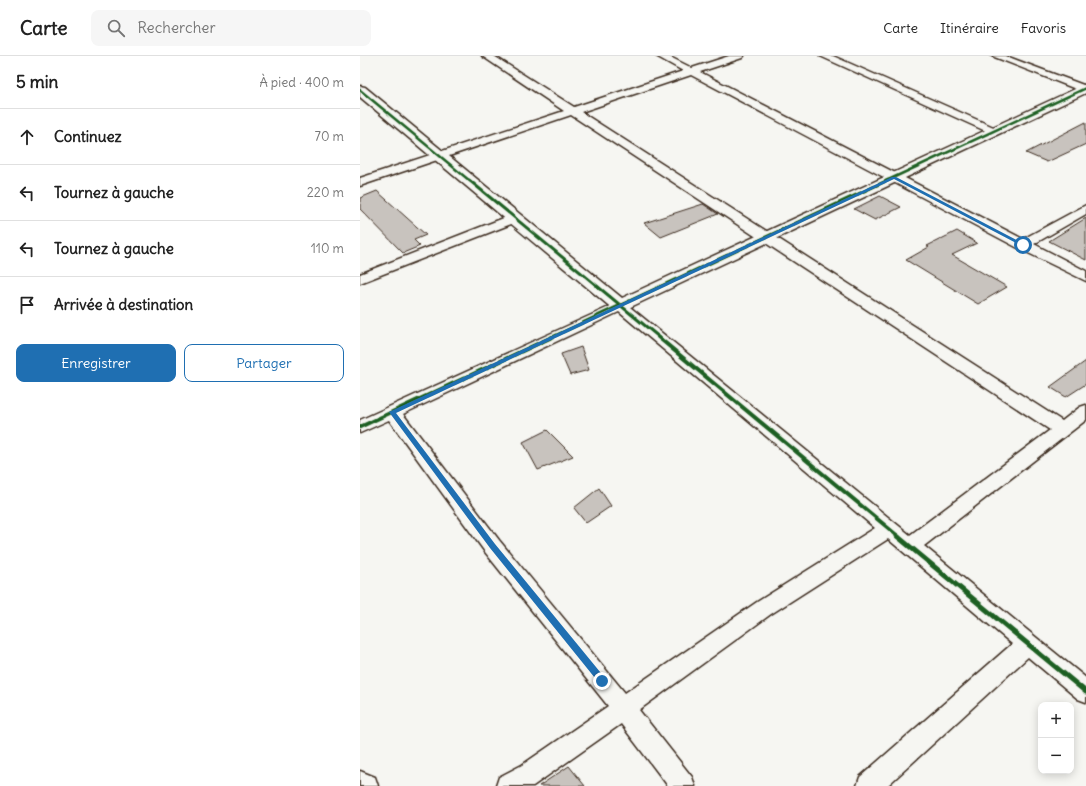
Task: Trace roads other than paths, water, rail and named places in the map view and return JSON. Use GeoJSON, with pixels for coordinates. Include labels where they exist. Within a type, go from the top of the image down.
{"type":"FeatureCollection","features":[{"type":"Feature","properties":{"kind":"street"},"geometry":{"type":"LineString","coordinates":[[487,56],[1064,430]]}},
{"type":"Feature","properties":{"kind":"street"},"geometry":{"type":"LineString","coordinates":[[661,56],[1086,277]]}},
{"type":"Feature","properties":{"kind":"street"},"geometry":{"type":"LineString","coordinates":[[360,182],[739,56]]}},
{"type":"Feature","properties":{"kind":"street"},"geometry":{"type":"LineString","coordinates":[[825,56],[994,131]]}},
{"type":"Feature","properties":{"kind":"street"},"geometry":{"type":"LineString","coordinates":[[997,56],[1085,89]]}},
{"type":"Feature","properties":{"kind":"street"},"geometry":{"type":"LineString","coordinates":[[360,427],[1085,89]]}},
{"type":"Feature","properties":{"kind":"street"},"geometry":{"type":"LineString","coordinates":[[360,90],[1086,692]]}},
{"type":"Feature","properties":{"kind":"street"},"geometry":{"type":"LineString","coordinates":[[1023,245],[1086,209]]}},
{"type":"Feature","properties":{"kind":"street"},"geometry":{"type":"LineString","coordinates":[[360,279],[514,218]]}},
{"type":"Feature","properties":{"kind":"street"},"geometry":{"type":"LineString","coordinates":[[910,546],[1064,430],[1086,411]]}},
{"type":"Feature","properties":{"kind":"street"},"geometry":{"type":"LineString","coordinates":[[392,412],[492,546],[624,708],[683,786]]}},
{"type":"Feature","properties":{"kind":"street"},"geometry":{"type":"LineString","coordinates":[[508,786],[531,774],[764,608],[889,529]]}},
{"type":"Feature","properties":{"kind":"street"},"geometry":{"type":"LineString","coordinates":[[869,786],[1028,644]]}},
{"type":"Feature","properties":{"kind":"street"},"geometry":{"type":"LineString","coordinates":[[360,783],[366,786]]}}]}
